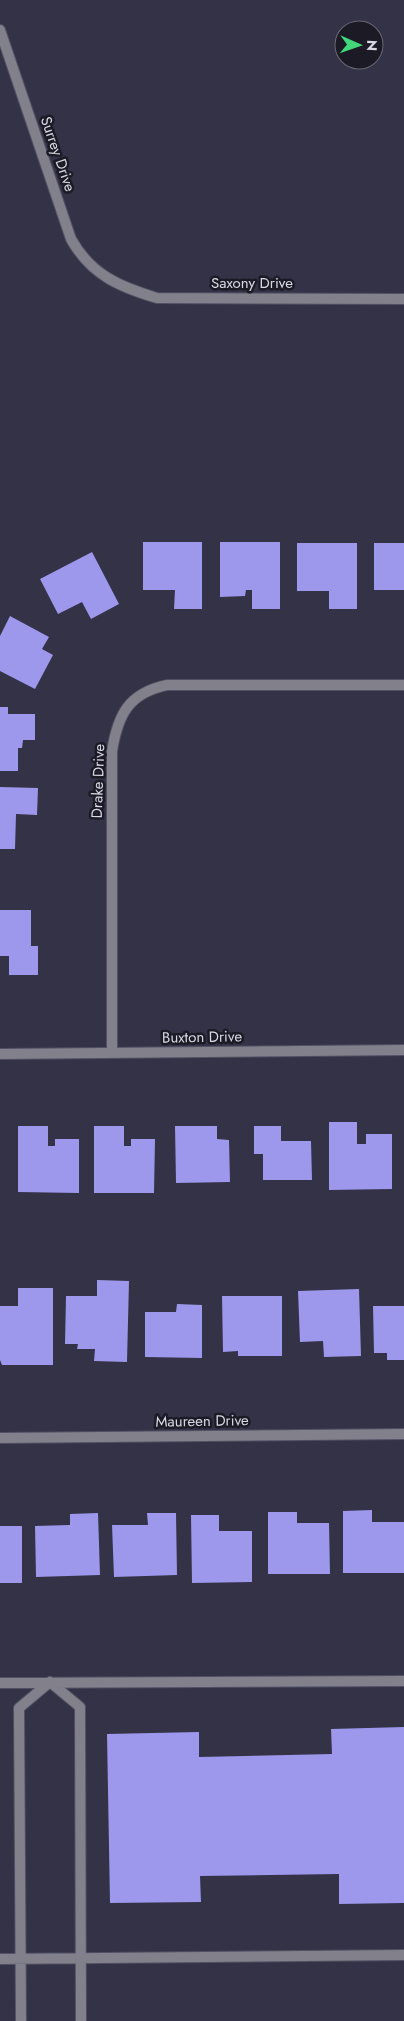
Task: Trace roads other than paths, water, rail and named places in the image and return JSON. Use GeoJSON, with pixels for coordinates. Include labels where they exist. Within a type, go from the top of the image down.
{"type":"FeatureCollection","features":[{"type":"Feature","properties":{"kind":"street","name":"Surrey Drive"},"geometry":{"type":"LineString","coordinates":[[0,30],[71,239],[79,254],[105,277]]}},
{"type":"Feature","properties":{"kind":"street","name":"Saxony Drive"},"geometry":{"type":"LineString","coordinates":[[105,277],[129,289],[157,298],[404,299]]}},
{"type":"Feature","properties":{"kind":"street","name":"Drake Drive"},"geometry":{"type":"LineString","coordinates":[[112,1053],[112,751],[115,734],[128,706],[139,695],[152,688],[167,685],[404,685]]}},
{"type":"Feature","properties":{"kind":"street","name":"Buxton Drive"},"geometry":{"type":"LineString","coordinates":[[0,1054],[404,1050]]}},
{"type":"Feature","properties":{"kind":"street","name":"Maureen Drive"},"geometry":{"type":"LineString","coordinates":[[0,1438],[404,1434]]}},
{"type":"Feature","properties":{"kind":"street"},"geometry":{"type":"LineString","coordinates":[[0,1683],[404,1681]]}},
{"type":"Feature","properties":{"kind":"street"},"geometry":{"type":"LineString","coordinates":[[50,1682],[80,1707],[81,2021]]}},
{"type":"Feature","properties":{"kind":"street"},"geometry":{"type":"LineString","coordinates":[[21,2021],[19,1708],[50,1682]]}},
{"type":"Feature","properties":{"kind":"street"},"geometry":{"type":"LineString","coordinates":[[0,1959],[404,1955]]}}]}
